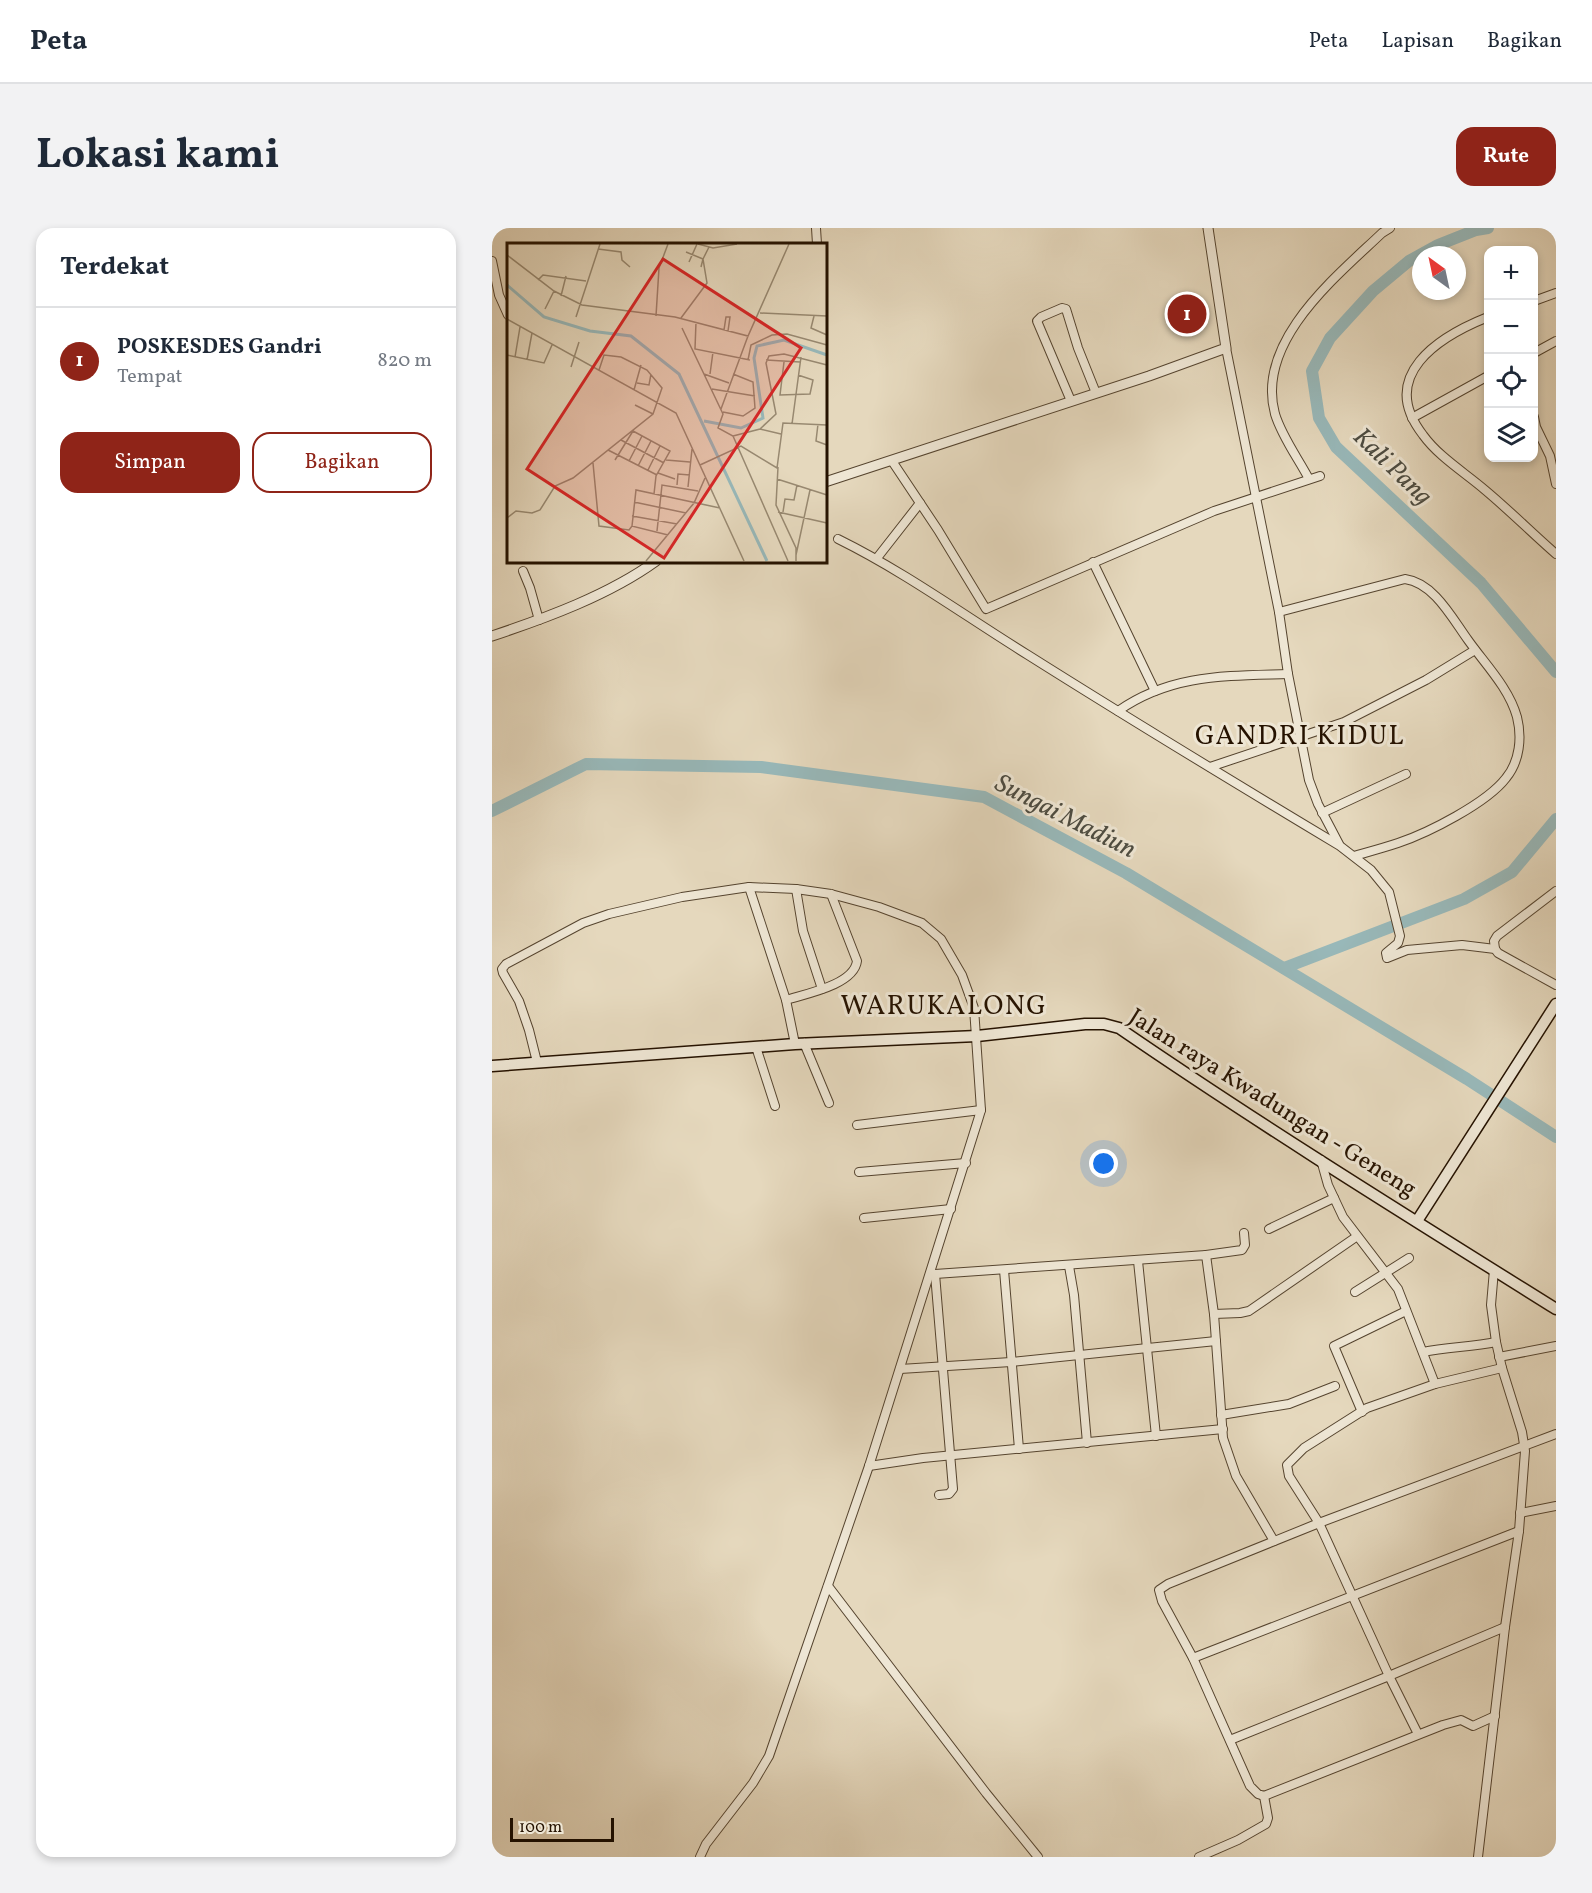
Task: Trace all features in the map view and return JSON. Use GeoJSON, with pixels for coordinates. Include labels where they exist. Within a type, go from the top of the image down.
{"type":"FeatureCollection","features":[{"type":"Feature","properties":{"kind":"main road"},"geometry":{"type":"LineString","coordinates":[[1417,1221],[1556,1004]]}},
{"type":"Feature","properties":{"kind":"main road","name":"Jalan raya Kwadungan - Geneng"},"geometry":{"type":"LineString","coordinates":[[492,1066],[800,1044],[977,1036],[1104,1024],[1119,1028],[1233,1106],[1321,1159],[1556,1309]]}},
{"type":"Feature","properties":{"kind":"street"},"geometry":{"type":"LineString","coordinates":[[816,228],[817,243]]}},
{"type":"Feature","properties":{"kind":"street"},"geometry":{"type":"LineString","coordinates":[[1208,228],[1226,348],[1279,612],[1287,674],[1300,737],[1310,780],[1322,813],[1340,846]]}},
{"type":"Feature","properties":{"kind":"street"},"geometry":{"type":"LineString","coordinates":[[1309,479],[1275,413],[1273,385],[1280,351],[1306,307],[1382,233],[1390,228]]}},
{"type":"Feature","properties":{"kind":"street"},"geometry":{"type":"LineString","coordinates":[[492,261],[499,295],[507,313]]}},
{"type":"Feature","properties":{"kind":"street"},"geometry":{"type":"LineString","coordinates":[[1536,300],[1556,293]]}},
{"type":"Feature","properties":{"kind":"street"},"geometry":{"type":"LineString","coordinates":[[1071,401],[1037,321],[1062,308],[1066,309],[1069,315],[1078,348],[1096,393]]}},
{"type":"Feature","properties":{"kind":"street"},"geometry":{"type":"LineString","coordinates":[[1484,319],[1443,339],[1426,353],[1416,367],[1405,395],[1412,418],[1432,446],[1556,554]]}},
{"type":"Feature","properties":{"kind":"street"},"geometry":{"type":"LineString","coordinates":[[1538,350],[1556,341]]}},
{"type":"Feature","properties":{"kind":"street"},"geometry":{"type":"LineString","coordinates":[[826,482],[1226,348]]}},
{"type":"Feature","properties":{"kind":"street"},"geometry":{"type":"LineString","coordinates":[[1412,418],[1484,378]]}},
{"type":"Feature","properties":{"kind":"street"},"geometry":{"type":"LineString","coordinates":[[1538,431],[1550,456],[1556,484]]}},
{"type":"Feature","properties":{"kind":"street"},"geometry":{"type":"LineString","coordinates":[[892,461],[986,609],[1214,511],[1320,476]]}},
{"type":"Feature","properties":{"kind":"street"},"geometry":{"type":"LineString","coordinates":[[877,558],[920,503]]}},
{"type":"Feature","properties":{"kind":"street"},"geometry":{"type":"LineString","coordinates":[[838,539],[877,558],[1118,711],[1354,856],[1371,870],[1389,892],[1401,936],[1398,943],[1386,953],[1387,958],[1407,951],[1462,945],[1495,949]]}},
{"type":"Feature","properties":{"kind":"street"},"geometry":{"type":"LineString","coordinates":[[492,636],[539,620],[612,587],[652,562]]}},
{"type":"Feature","properties":{"kind":"street"},"geometry":{"type":"LineString","coordinates":[[1094,562],[1155,691]]}},
{"type":"Feature","properties":{"kind":"street"},"geometry":{"type":"LineString","coordinates":[[524,571],[539,620]]}},
{"type":"Feature","properties":{"kind":"street"},"geometry":{"type":"LineString","coordinates":[[1279,612],[1405,579],[1415,580],[1444,606],[1502,686],[1517,716],[1520,740],[1516,760],[1506,778],[1481,801],[1399,843],[1354,856]]}},
{"type":"Feature","properties":{"kind":"street"},"geometry":{"type":"LineString","coordinates":[[1210,767],[1344,722],[1426,680],[1475,650]]}},
{"type":"Feature","properties":{"kind":"street"},"geometry":{"type":"LineString","coordinates":[[1118,711],[1138,698],[1155,691],[1195,680],[1227,676],[1287,674]]}},
{"type":"Feature","properties":{"kind":"street"},"geometry":{"type":"LineString","coordinates":[[1322,813],[1406,774]]}},
{"type":"Feature","properties":{"kind":"street"},"geometry":{"type":"LineString","coordinates":[[749,887],[800,1044],[829,1102]]}},
{"type":"Feature","properties":{"kind":"street"},"geometry":{"type":"LineString","coordinates":[[537,1062],[519,1001],[504,976],[504,966],[583,923],[609,914],[682,897],[749,887],[796,889],[831,894],[912,919],[931,929],[941,939],[962,975],[974,1008],[981,1110],[933,1274],[769,1756],[753,1783],[706,1844],[700,1857]]}},
{"type":"Feature","properties":{"kind":"street"},"geometry":{"type":"LineString","coordinates":[[796,889],[803,931],[822,989]]}},
{"type":"Feature","properties":{"kind":"street"},"geometry":{"type":"LineString","coordinates":[[1556,891],[1497,936],[1493,945],[1498,953],[1556,985]]}},
{"type":"Feature","properties":{"kind":"street"},"geometry":{"type":"LineString","coordinates":[[786,1000],[844,980],[856,967],[857,962],[831,894]]}},
{"type":"Feature","properties":{"kind":"street"},"geometry":{"type":"LineString","coordinates":[[756,1047],[775,1106]]}},
{"type":"Feature","properties":{"kind":"street"},"geometry":{"type":"LineString","coordinates":[[856,1125],[981,1110]]}},
{"type":"Feature","properties":{"kind":"street"},"geometry":{"type":"LineString","coordinates":[[1321,1159],[1328,1185],[1343,1217],[1356,1238],[1387,1272],[1398,1289],[1435,1384]]}},
{"type":"Feature","properties":{"kind":"street"},"geometry":{"type":"LineString","coordinates":[[859,1172],[966,1163]]}},
{"type":"Feature","properties":{"kind":"street"},"geometry":{"type":"LineString","coordinates":[[1269,1229],[1334,1198]]}},
{"type":"Feature","properties":{"kind":"street"},"geometry":{"type":"LineString","coordinates":[[864,1218],[951,1209]]}},
{"type":"Feature","properties":{"kind":"street"},"geometry":{"type":"LineString","coordinates":[[933,1274],[1138,1261],[1242,1251],[1245,1245],[1244,1233]]}},
{"type":"Feature","properties":{"kind":"street"},"geometry":{"type":"LineString","coordinates":[[1214,1314],[1249,1311],[1356,1238]]}},
{"type":"Feature","properties":{"kind":"street"},"geometry":{"type":"LineString","coordinates":[[1206,1255],[1214,1314],[1221,1415],[1226,1448],[1236,1476],[1274,1541]]}},
{"type":"Feature","properties":{"kind":"street"},"geometry":{"type":"LineString","coordinates":[[1355,1292],[1409,1258]]}},
{"type":"Feature","properties":{"kind":"street"},"geometry":{"type":"LineString","coordinates":[[1138,1261],[1156,1436]]}},
{"type":"Feature","properties":{"kind":"street"},"geometry":{"type":"LineString","coordinates":[[1069,1266],[1080,1354],[1087,1443]]}},
{"type":"Feature","properties":{"kind":"street"},"geometry":{"type":"LineString","coordinates":[[1004,1270],[1019,1449]]}},
{"type":"Feature","properties":{"kind":"street"},"geometry":{"type":"LineString","coordinates":[[1478,1857],[1505,1627],[1519,1531],[1524,1445],[1496,1342],[1491,1305],[1494,1270]]}},
{"type":"Feature","properties":{"kind":"street"},"geometry":{"type":"LineString","coordinates":[[933,1274],[944,1365],[950,1456],[951,1493],[939,1495]]}},
{"type":"Feature","properties":{"kind":"street"},"geometry":{"type":"LineString","coordinates":[[1362,1412],[1334,1346],[1407,1311]]}},
{"type":"Feature","properties":{"kind":"street"},"geometry":{"type":"LineString","coordinates":[[900,1368],[1011,1362],[1216,1341]]}},
{"type":"Feature","properties":{"kind":"street"},"geometry":{"type":"LineString","coordinates":[[1423,1352],[1496,1342]]}},
{"type":"Feature","properties":{"kind":"street"},"geometry":{"type":"LineString","coordinates":[[1499,1357],[1556,1346]]}},
{"type":"Feature","properties":{"kind":"street"},"geometry":{"type":"LineString","coordinates":[[1418,1734],[1319,1523],[1289,1476],[1287,1465],[1304,1448],[1362,1412],[1389,1399],[1435,1384],[1502,1368]]}},
{"type":"Feature","properties":{"kind":"street"},"geometry":{"type":"LineString","coordinates":[[1221,1415],[1289,1404],[1335,1386]]}},
{"type":"Feature","properties":{"kind":"street"},"geometry":{"type":"LineString","coordinates":[[869,1466],[1223,1430]]}},
{"type":"Feature","properties":{"kind":"street"},"geometry":{"type":"LineString","coordinates":[[1495,1716],[1476,1726],[1471,1726],[1461,1720],[1418,1734],[1264,1796],[1258,1794],[1250,1786],[1193,1658],[1162,1601],[1159,1590],[1168,1584],[1319,1523],[1556,1434]]}},
{"type":"Feature","properties":{"kind":"street"},"geometry":{"type":"LineString","coordinates":[[1520,1513],[1556,1506]]}},
{"type":"Feature","properties":{"kind":"street"},"geometry":{"type":"LineString","coordinates":[[1193,1658],[1519,1531]]}},
{"type":"Feature","properties":{"kind":"street"},"geometry":{"type":"LineString","coordinates":[[828,1586],[986,1793],[1038,1857]]}},
{"type":"Feature","properties":{"kind":"street"},"geometry":{"type":"LineString","coordinates":[[1230,1740],[1505,1627]]}},
{"type":"Feature","properties":{"kind":"street"},"geometry":{"type":"LineString","coordinates":[[1199,1857],[1238,1840],[1266,1824],[1268,1818],[1264,1796]]}},
{"type":"Feature","properties":{"kind":"waterway","name":"Kali Pang"},"geometry":{"type":"LineString","coordinates":[[1488,228],[1476,230],[1438,245],[1409,261],[1373,291],[1330,338],[1312,371],[1319,418],[1336,447],[1481,583],[1556,672]]}},
{"type":"Feature","properties":{"kind":"waterway","name":"Sungai Madiun"},"geometry":{"type":"LineString","coordinates":[[492,811],[586,764],[761,767],[984,797],[1126,873],[1467,1079],[1556,1137]]}},
{"type":"Feature","properties":{"kind":"waterway","name":"Kali Pang"},"geometry":{"type":"LineString","coordinates":[[1284,968],[1464,899],[1512,872],[1556,819]]}},
{"type":"Feature","properties":{"kind":"place","name":"POSKESDES Gandri"},"geometry":{"type":"Point","coordinates":[1187,314]}},
{"type":"Feature","properties":{"kind":"district","name":"GANDRI KIDUL"},"geometry":{"type":"Point","coordinates":[1300,737]}},
{"type":"Feature","properties":{"kind":"district","name":"WARUKALONG"},"geometry":{"type":"Point","coordinates":[944,1007]}}]}
